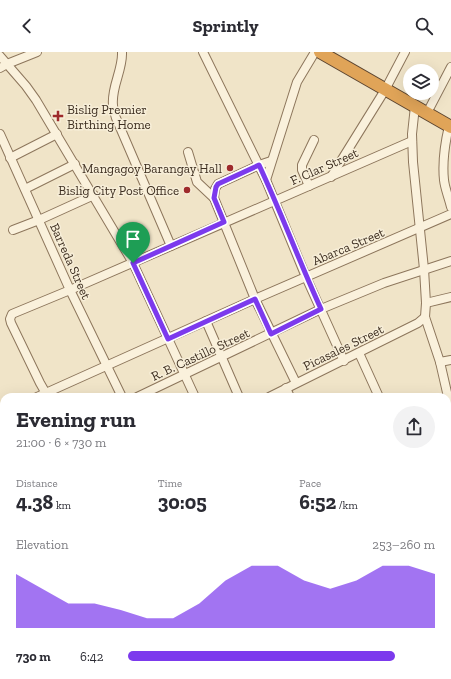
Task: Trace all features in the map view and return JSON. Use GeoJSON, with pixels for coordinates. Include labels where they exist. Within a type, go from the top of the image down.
{"type":"FeatureCollection","features":[{"type":"Feature","properties":{"kind":"highway"},"geometry":{"type":"LineString","coordinates":[[320,52],[387,87],[450,123]]}},
{"type":"Feature","properties":{"kind":"highway"},"geometry":{"type":"LineString","coordinates":[[332,52],[415,106],[429,110]]}},
{"type":"Feature","properties":{"kind":"street"},"geometry":{"type":"LineString","coordinates":[[4,66],[37,52]]}},
{"type":"Feature","properties":{"kind":"street"},"geometry":{"type":"LineString","coordinates":[[122,52],[122,64],[115,88],[113,106],[116,118],[171,246]]}},
{"type":"Feature","properties":{"kind":"street"},"geometry":{"type":"LineString","coordinates":[[203,52],[240,130],[266,180],[306,277],[344,360]]}},
{"type":"Feature","properties":{"kind":"street"},"geometry":{"type":"LineString","coordinates":[[266,180],[297,82],[315,52]]}},
{"type":"Feature","properties":{"kind":"street"},"geometry":{"type":"LineString","coordinates":[[330,177],[387,87],[405,52]]}},
{"type":"Feature","properties":{"kind":"street"},"geometry":{"type":"LineString","coordinates":[[0,56],[4,66],[31,92],[94,195],[133,263],[193,393]]}},
{"type":"Feature","properties":{"kind":"street"},"geometry":{"type":"LineString","coordinates":[[429,110],[451,67]]}},
{"type":"Feature","properties":{"kind":"street"},"geometry":{"type":"LineString","coordinates":[[415,106],[412,141],[413,167],[424,269],[426,303],[425,317],[447,379],[449,393]]}},
{"type":"Feature","properties":{"kind":"street"},"geometry":{"type":"LineString","coordinates":[[450,123],[444,150],[443,170],[444,182],[451,207]]}},
{"type":"Feature","properties":{"kind":"street","name":"Barreda Street"},"geometry":{"type":"LineString","coordinates":[[0,134],[70,290],[120,393]]}},
{"type":"Feature","properties":{"kind":"street"},"geometry":{"type":"LineString","coordinates":[[10,158],[57,134]]}},
{"type":"Feature","properties":{"kind":"street"},"geometry":{"type":"LineString","coordinates":[[309,186],[302,170],[302,165],[314,140]]}},
{"type":"Feature","properties":{"kind":"street","name":"F. Clar Street"},"geometry":{"type":"LineString","coordinates":[[46,393],[11,323],[10,316],[15,312],[133,263],[412,141]]}},
{"type":"Feature","properties":{"kind":"street"},"geometry":{"type":"LineString","coordinates":[[188,152],[197,182],[214,198],[255,299],[296,383]]}},
{"type":"Feature","properties":{"kind":"street"},"geometry":{"type":"LineString","coordinates":[[214,198],[215,188],[217,185],[259,165],[271,161]]}},
{"type":"Feature","properties":{"kind":"street"},"geometry":{"type":"LineString","coordinates":[[25,189],[75,164]]}},
{"type":"Feature","properties":{"kind":"street"},"geometry":{"type":"LineString","coordinates":[[13,230],[94,195]]}},
{"type":"Feature","properties":{"kind":"street","name":"Abarca Street"},"geometry":{"type":"LineString","coordinates":[[51,393],[107,365],[451,214]]}},
{"type":"Feature","properties":{"kind":"street","name":"R. B. Castillo Street"},"geometry":{"type":"LineString","coordinates":[[145,393],[221,358],[321,309],[366,290],[451,261]]}},
{"type":"Feature","properties":{"kind":"street"},"geometry":{"type":"LineString","coordinates":[[426,303],[451,297]]}},
{"type":"Feature","properties":{"kind":"street","name":"Picasales Street"},"geometry":{"type":"LineString","coordinates":[[277,393],[418,323],[425,317]]}},
{"type":"Feature","properties":{"kind":"street"},"geometry":{"type":"LineString","coordinates":[[206,322],[237,393]]}},
{"type":"Feature","properties":{"kind":"street"},"geometry":{"type":"LineString","coordinates":[[359,353],[377,393]]}},
{"type":"Feature","properties":{"kind":"street"},"geometry":{"type":"LineString","coordinates":[[440,362],[451,360]]}},
{"type":"Feature","properties":{"kind":"street"},"geometry":{"type":"LineString","coordinates":[[286,388],[288,393]]}},
{"type":"Feature","properties":{"kind":"place","name":"Bislig Premier Birthing Home"},"geometry":{"type":"Point","coordinates":[58,116]}},
{"type":"Feature","properties":{"kind":"place","name":"Mangagoy Barangay Hall"},"geometry":{"type":"Point","coordinates":[230,168]}},
{"type":"Feature","properties":{"kind":"place","name":"Bislig City Post Office"},"geometry":{"type":"Point","coordinates":[187,190]}},
{"type":"Feature","properties":{"kind":"route"},"geometry":{"type":"LineString","coordinates":[[259,165],[321,309],[271,334],[255,299],[168,339],[133,263],[224,222],[214,198],[216,187],[218,184],[259,165]]}}]}
